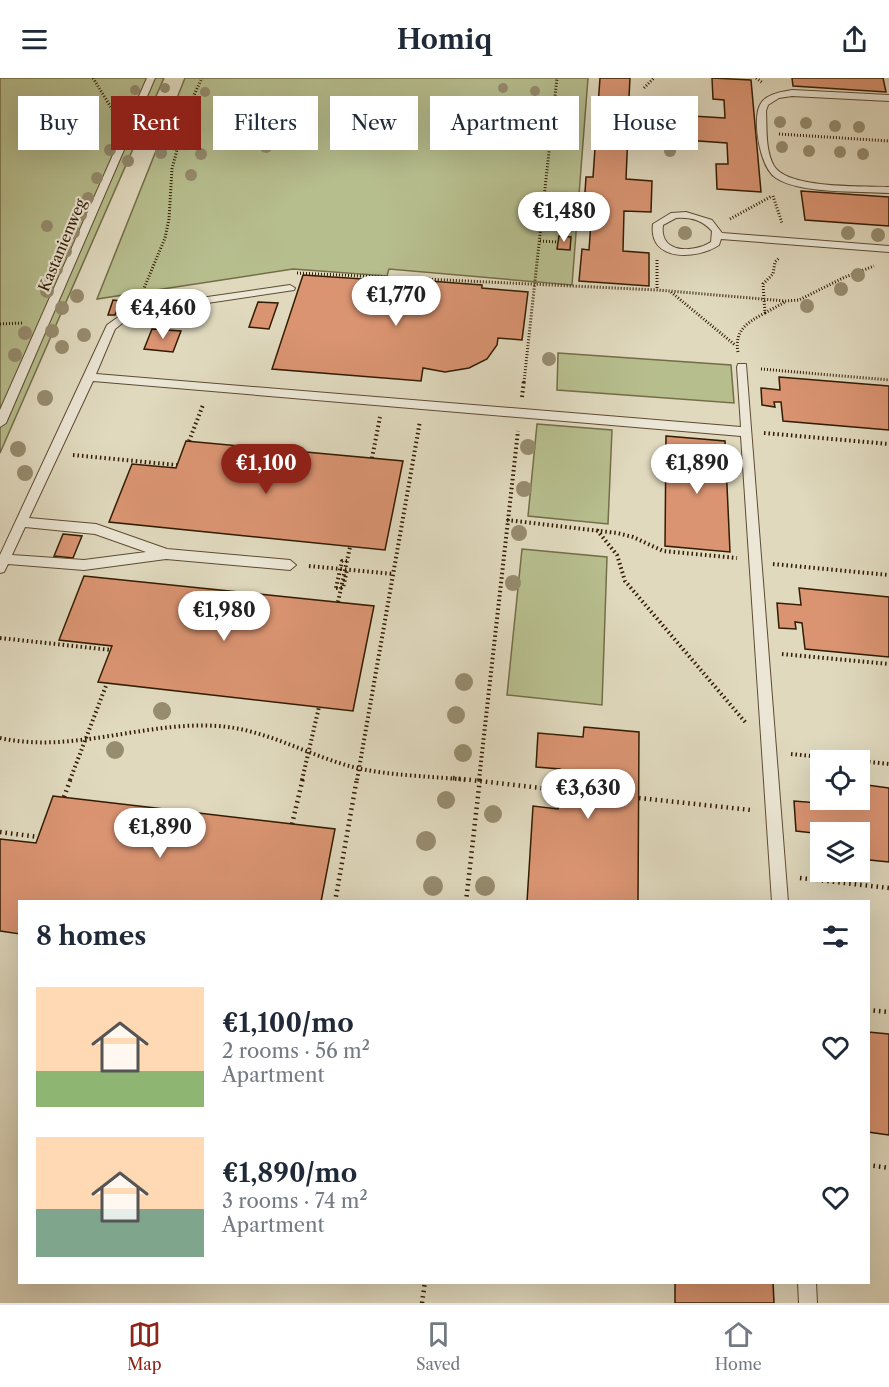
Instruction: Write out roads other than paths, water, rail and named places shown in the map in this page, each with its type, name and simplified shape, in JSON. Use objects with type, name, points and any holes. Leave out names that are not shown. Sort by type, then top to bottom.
[{"type":"lane","name":"Kastanienweg","points":[[0,423],[151,78]]},
{"type":"lane","points":[[889,98],[792,93],[776,96],[764,104],[762,111],[767,160],[773,172],[784,179],[804,184],[889,190]]},
{"type":"lane","points":[[718,233],[716,243],[710,249],[700,252],[675,251],[664,246],[657,239],[655,231],[658,224],[674,215],[697,217],[709,222],[718,233],[889,249]]},
{"type":"lane","points":[[290,288],[135,310],[121,317],[111,327],[2,563],[84,565],[166,554],[290,565]]},
{"type":"lane","points":[[742,367],[780,900]]},
{"type":"lane","points":[[89,377],[747,432]]},
{"type":"lane","points":[[21,522],[96,529],[166,554]]},
{"type":"lane","points":[[807,1284],[808,1303]]}]
